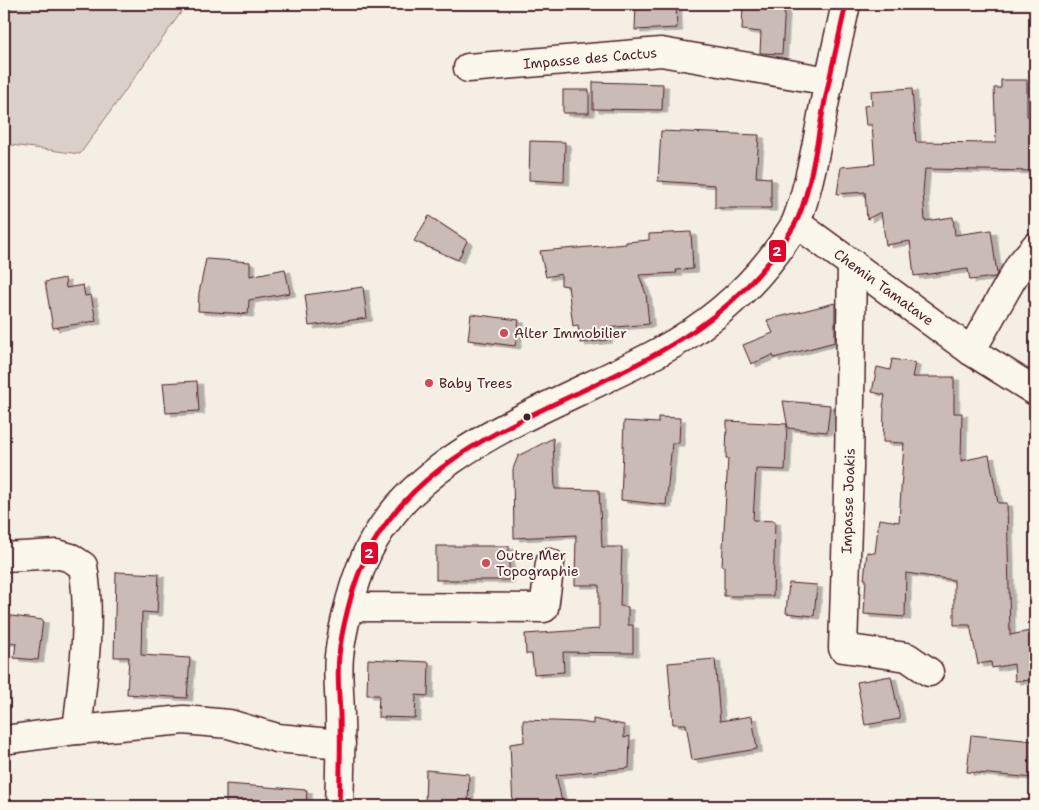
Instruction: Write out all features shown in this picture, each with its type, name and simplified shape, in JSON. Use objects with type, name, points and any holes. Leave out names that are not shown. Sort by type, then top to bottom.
[{"type":"street","points":[[339,806],[341,744],[339,656],[349,607],[360,569],[378,531],[407,496],[437,470],[483,440],[572,393],[659,352],[693,331],[735,300],[767,264],[796,223],[812,170],[846,4]]},
{"type":"street","name":"Impasse des Cactus","points":[[468,68],[662,52],[829,81]]},
{"type":"street","name":"Chemin Tamatave","points":[[796,223],[971,351],[1035,391]]},
{"type":"street","points":[[971,351],[1020,265],[1035,247]]},
{"type":"street","name":"Impasse Joakis","points":[[852,263],[849,468],[843,648],[907,657],[929,672]]},
{"type":"street","points":[[4,557],[57,554],[71,558],[83,566],[85,579],[86,651],[77,730]]},
{"type":"street","points":[[349,607],[544,608],[550,563]]},
{"type":"street","points":[[4,740],[77,730],[184,720],[229,724],[277,738],[341,744]]},
{"type":"shaded area","points":[[4,4],[187,4],[80,154],[4,144]]},
{"type":"building","points":[[636,4],[676,4],[677,28],[635,30]]},
{"type":"building","points":[[743,4],[785,4],[782,54],[760,53],[761,32],[742,30]]},
{"type":"building","points":[[1001,80],[1027,80],[1027,116],[1035,117],[1035,171],[925,169],[923,192],[925,221],[953,217],[955,235],[991,230],[997,274],[995,277],[970,280],[968,269],[914,276],[910,241],[886,245],[881,212],[867,219],[865,192],[837,194],[841,167],[875,164],[872,125],[866,125],[864,106],[872,105],[871,91],[912,88],[916,142],[996,143],[994,88],[1001,88]]},
{"type":"building","points":[[593,82],[663,84],[662,110],[593,109]]},
{"type":"building","points":[[563,90],[589,90],[589,113],[563,113]]},
{"type":"building","points":[[661,131],[759,135],[756,177],[771,178],[771,208],[715,208],[715,185],[658,181]]},
{"type":"building","points":[[530,141],[565,142],[564,182],[529,180]]},
{"type":"building","points":[[429,216],[467,241],[458,260],[414,241]]},
{"type":"building","points":[[691,232],[693,269],[676,270],[677,273],[639,275],[646,294],[649,324],[606,328],[607,340],[580,343],[578,325],[573,326],[568,286],[561,285],[561,274],[546,277],[540,251],[626,244],[626,242],[649,240],[649,234]]},
{"type":"building","points":[[206,259],[250,262],[250,276],[285,269],[290,293],[249,300],[248,314],[198,311],[199,293]]},
{"type":"building","points":[[65,278],[66,288],[83,285],[85,296],[91,295],[96,321],[53,328],[45,282]]},
{"type":"building","points":[[363,287],[367,318],[309,326],[305,295]]},
{"type":"building","points":[[835,303],[835,342],[774,358],[773,355],[751,364],[743,345],[773,333],[767,320]]},
{"type":"building","points":[[471,314],[519,320],[515,346],[468,340]]},
{"type":"building","points":[[892,359],[915,363],[912,377],[954,377],[954,413],[962,413],[961,461],[989,455],[998,503],[1007,503],[1010,635],[1035,630],[1035,680],[1015,681],[1014,664],[992,668],[991,662],[978,664],[970,625],[954,625],[954,580],[906,573],[905,617],[864,614],[866,579],[864,579],[867,552],[875,553],[879,519],[899,522],[904,443],[883,442],[885,395],[872,392],[877,367],[890,370]]},
{"type":"building","points":[[197,381],[199,411],[166,413],[163,383]]},
{"type":"building","points":[[783,401],[830,405],[827,432],[788,428]]},
{"type":"building","points":[[658,417],[680,418],[679,443],[672,443],[666,505],[621,500],[624,421],[658,423]]},
{"type":"building","points":[[727,421],[787,424],[785,470],[756,469],[753,520],[775,521],[773,596],[724,596],[724,566],[722,566],[728,458],[726,458]]},
{"type":"building","points":[[553,438],[555,489],[599,490],[602,547],[622,547],[620,606],[628,607],[628,625],[633,625],[633,653],[563,652],[564,672],[534,674],[532,654],[526,654],[525,634],[599,629],[599,585],[575,585],[576,535],[514,538],[513,469],[518,456]]},
{"type":"building","points":[[436,546],[509,546],[509,580],[436,580]]},
{"type":"building","points":[[116,572],[159,574],[157,613],[142,612],[141,655],[190,658],[187,698],[127,694],[129,657],[114,657]]},
{"type":"building","points":[[789,583],[817,585],[814,616],[786,613]]},
{"type":"building","points":[[4,615],[43,620],[38,660],[14,658],[16,643],[4,642]]},
{"type":"building","points":[[368,659],[429,662],[428,696],[416,695],[415,718],[378,717],[379,695],[367,695]]},
{"type":"building","points":[[715,659],[720,721],[752,716],[757,749],[692,760],[686,724],[673,724],[668,663]]},
{"type":"building","points":[[891,676],[900,719],[865,725],[857,682]]},
{"type":"building","points":[[593,719],[624,725],[624,738],[630,736],[629,768],[556,775],[563,806],[513,806],[510,744],[524,742],[523,720],[593,724]]},
{"type":"building","points":[[971,735],[1035,741],[1035,778],[967,772]]},
{"type":"building","points":[[426,770],[469,774],[468,806],[425,806]]},
{"type":"building","points":[[226,784],[307,790],[306,806],[226,806]]},
{"type":"transit line","name":"2","points":[[339,806],[340,713],[338,670],[340,647],[344,622],[353,590],[376,539],[407,498],[446,464],[491,436],[538,411],[635,365],[681,339],[714,316],[758,275],[794,226],[804,202],[846,4]]},
{"type":"place","name":"Alter Immobilier","points":[[504,333]]},
{"type":"place","name":"Baby Trees","points":[[429,383]]},
{"type":"place","name":"Outre Mer Topographie","points":[[486,563]]}]
